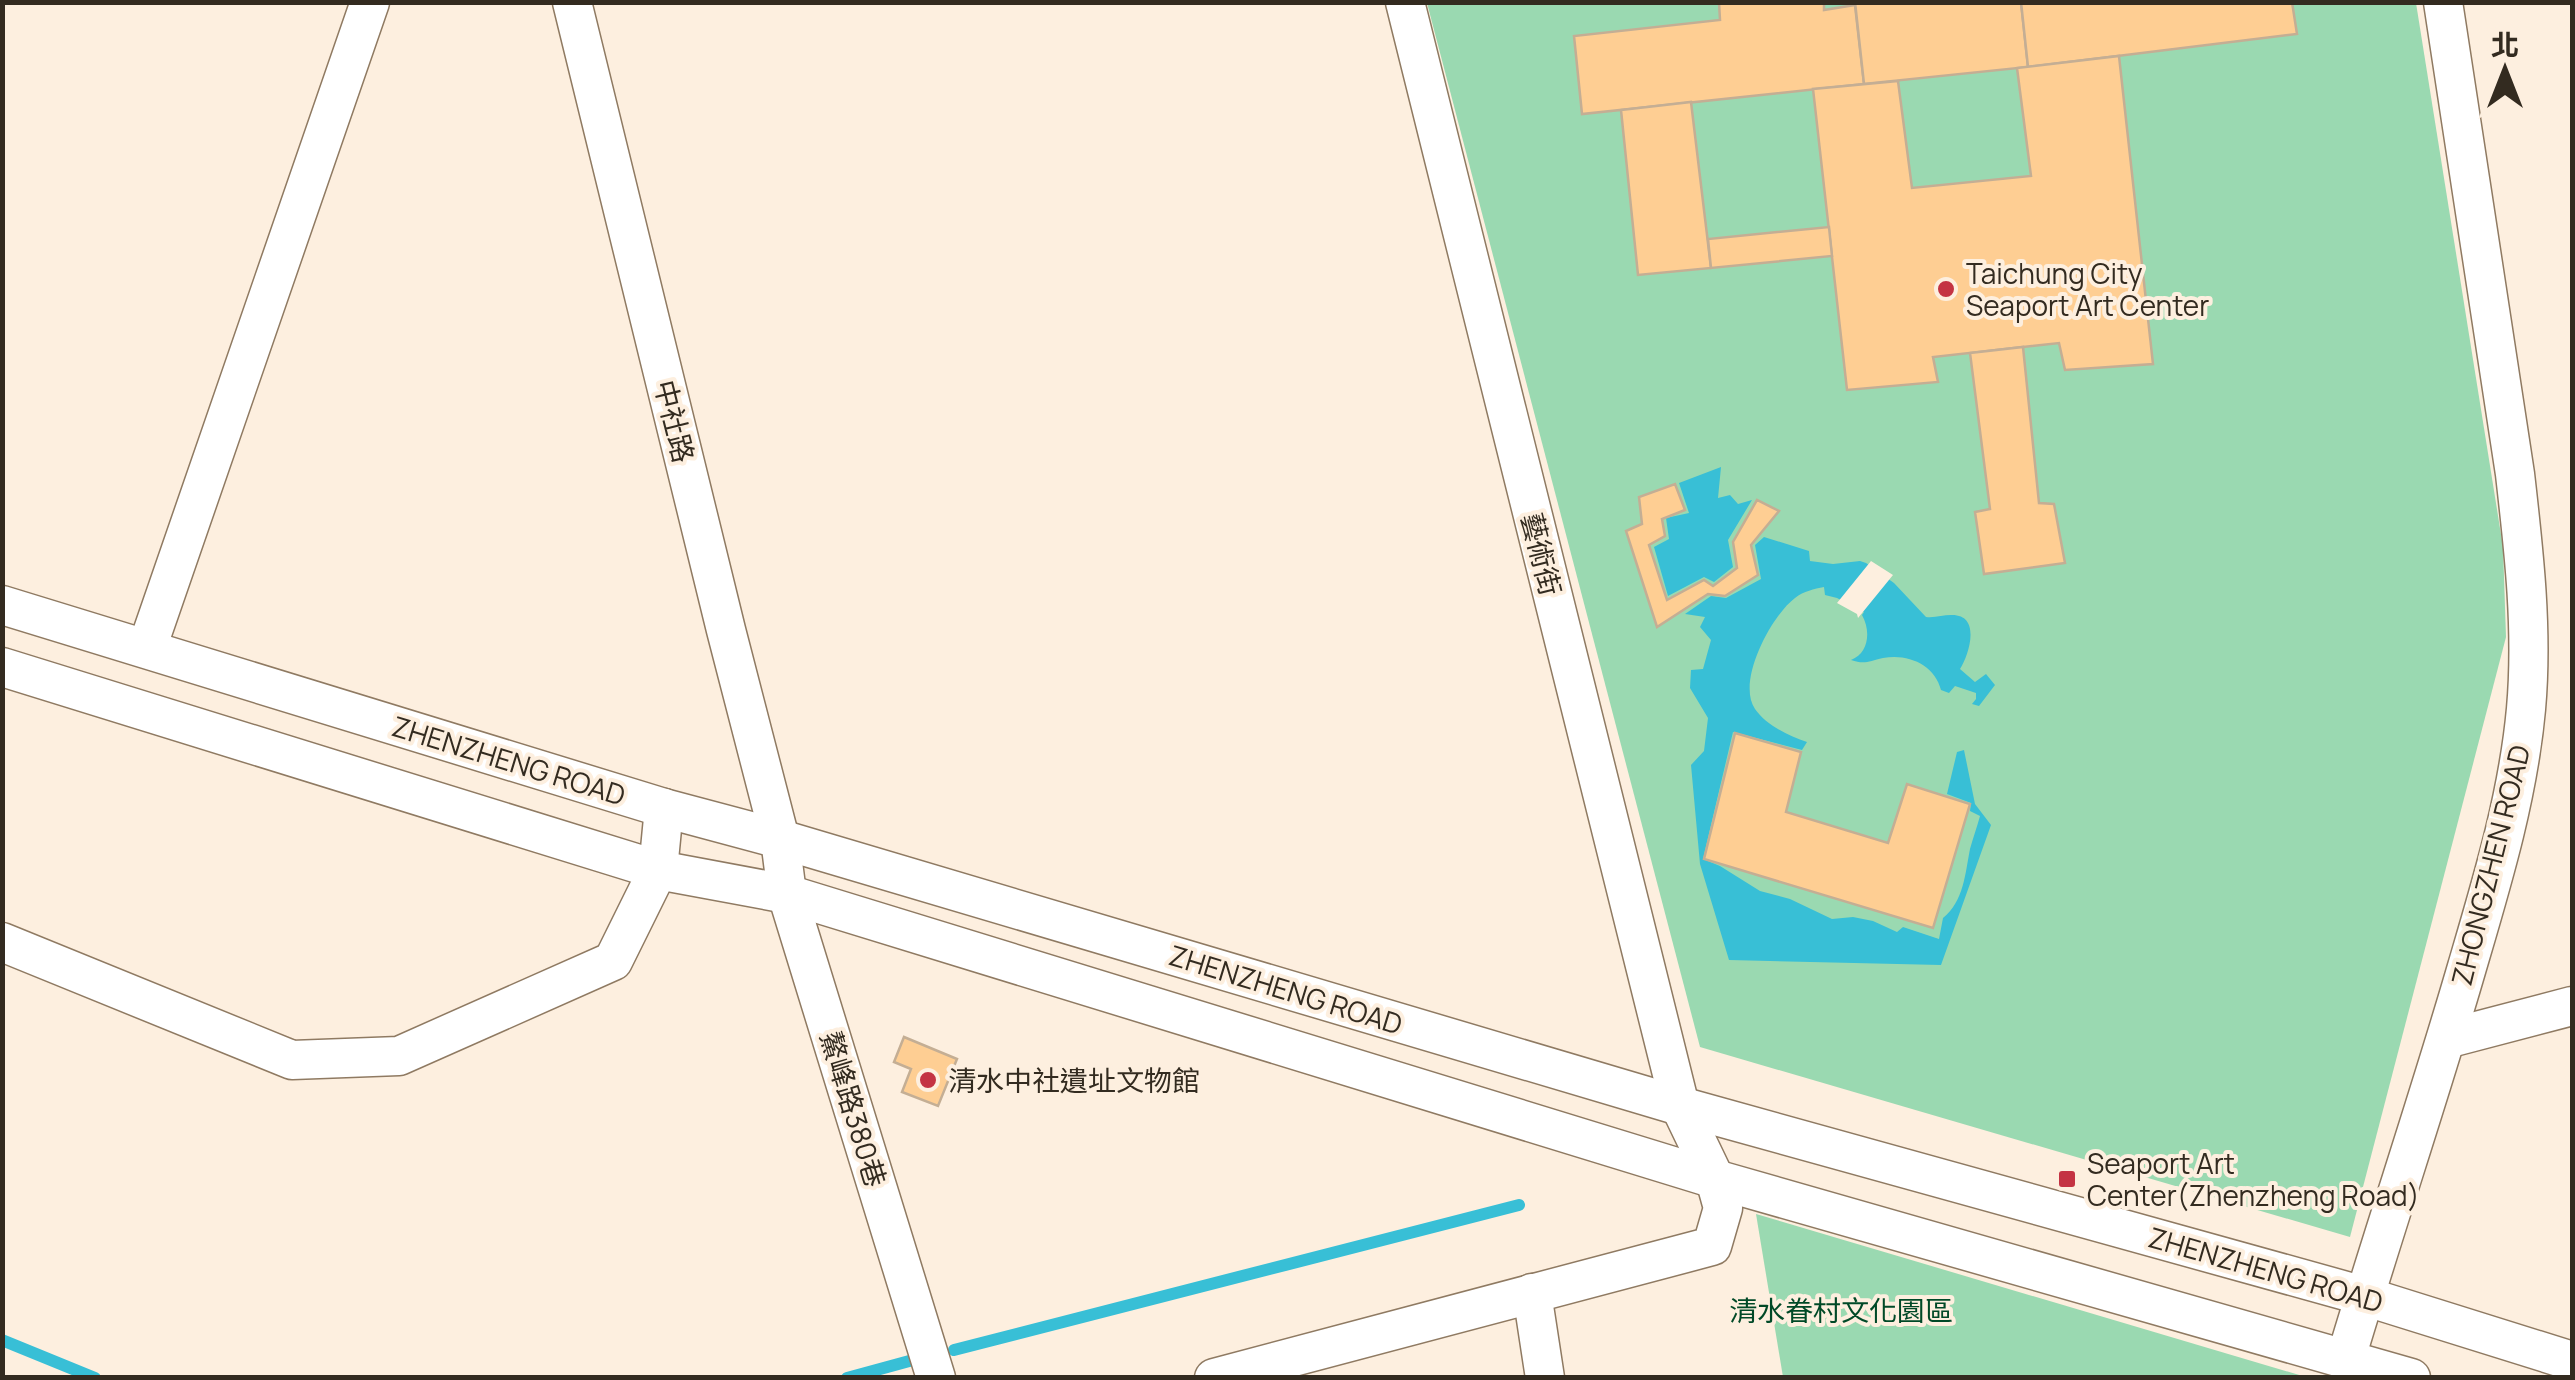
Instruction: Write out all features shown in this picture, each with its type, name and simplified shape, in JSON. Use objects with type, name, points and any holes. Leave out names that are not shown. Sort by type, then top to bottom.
[{"type":"street","points":[[147,648],[370,2]]},
{"type":"street","name":"中社路","points":[[572,2],[780,839]]},
{"type":"street","name":"藝術街","points":[[1404,2],[1680,1106],[1716,1179]]},
{"type":"street","name":"ZHONGZHEN ROAD","points":[[2346,1358],[2483,913],[2516,786],[2526,706],[2528,631],[2515,474],[2443,2]]},
{"type":"street","name":"ZHENZHENG ROAD","points":[[2,604],[664,808],[1680,1106],[2364,1296],[2572,1360]]},
{"type":"street","name":"ZHENZHENG ROAD","points":[[2,668],[658,870],[787,894],[2294,1361],[2346,1358],[2411,1378]]},
{"type":"street","points":[[2,942],[292,1060],[399,1056],[613,961],[658,870],[664,808]]},
{"type":"street","name":"鰲峰路380巷","points":[[780,839],[787,894],[936,1378]]},
{"type":"street","points":[[2446,1039],[2572,1006]]},
{"type":"street","points":[[1214,1378],[1712,1246],[1723,1208],[1716,1179]]},
{"type":"street","points":[[1532,1293],[1545,1378]]},
{"type":"green space","points":[[1427,3],[2416,3],[2503,547],[2506,637],[2350,1237],[1700,1047]]},
{"type":"green space","name":"清水眷村文化園區","points":[[1756,1214],[2306,1377],[1783,1377]]},
{"type":"water","points":[[1721,467],[1718,498],[1730,495],[1738,504],[1752,500],[1728,540],[1733,567],[1714,582],[1704,577],[1668,596],[1654,547],[1669,539],[1666,518],[1689,513],[1679,483]]},
{"type":"water","points":[[1764,537],[1809,551],[1810,561],[1866,563],[1894,583],[1926,617],[1961,616],[1967,621],[1970,636],[1960,669],[1975,682],[1986,674],[1995,685],[1979,706],[1972,704],[1976,693],[1955,686],[1949,693],[1941,690],[1933,674],[1911,659],[1851,660],[1862,652],[1867,641],[1864,612],[1825,595],[1824,587],[1798,596],[1776,619],[1759,649],[1750,697],[1765,720],[1807,742],[1802,750],[1733,732],[1703,859],[1760,891],[1790,899],[1832,919],[1853,917],[1897,932],[1903,927],[1939,939],[1943,918],[1955,904],[1962,886],[1980,816],[1970,811],[1971,803],[1947,794],[1957,752],[1964,750],[1975,804],[1991,825],[1941,965],[1729,960],[1700,864],[1691,765],[1704,751],[1708,718],[1690,688],[1691,670],[1703,669],[1711,640],[1700,627],[1705,617],[1685,614],[1711,596],[1726,598],[1761,579],[1755,545]]},
{"type":"pier","points":[[1871,561],[1893,575],[1858,618],[1837,603]]},
{"type":"building","points":[[1719,2],[1824,2],[1824,10],[1855,5],[1864,84],[1582,114],[1574,36],[1720,20]]},
{"type":"building","points":[[1855,2],[2021,2],[2028,67],[1864,84]]},
{"type":"building","points":[[2021,2],[2292,2],[2297,34],[2028,67]]},
{"type":"building","points":[[2119,56],[2153,364],[2065,370],[2059,343],[1933,357],[1938,382],[1847,390],[1813,89],[1898,81],[1912,188],[2031,176],[2017,68]]},
{"type":"building","points":[[1691,102],[1711,268],[1638,275],[1621,110]]},
{"type":"building","points":[[1829,227],[1832,256],[1711,268],[1708,239]]},
{"type":"building","points":[[2023,347],[2039,503],[2054,504],[2065,563],[1984,574],[1975,512],[1990,509],[1970,353]]},
{"type":"building","points":[[1675,484],[1685,510],[1662,519],[1665,536],[1649,545],[1667,600],[1704,580],[1713,586],[1737,568],[1733,542],[1757,500],[1779,511],[1751,545],[1758,575],[1725,596],[1708,594],[1657,627],[1626,531],[1642,524],[1639,497]]},
{"type":"building","points":[[1735,733],[1801,752],[1786,812],[1888,843],[1907,784],[1970,804],[1933,928],[1704,859]]},
{"type":"building","name":"清水中社遺址文物館","points":[[904,1037],[957,1059],[938,1106],[902,1092],[911,1069],[894,1062]]},
{"type":"waterway","points":[[954,1350],[1519,1205]]},
{"type":"waterway","points":[[2,1340],[95,1378]]},
{"type":"waterway","points":[[847,1378],[913,1360]]},
{"type":"place","name":"Taichung City Seaport Art Center","points":[[1946,289]]},
{"type":"place","name":"清水中社遺址文物館","points":[[928,1080]]},
{"type":"place","name":"Seaport Art Center(Zhenzheng Road)","points":[[2067,1179]]}]
